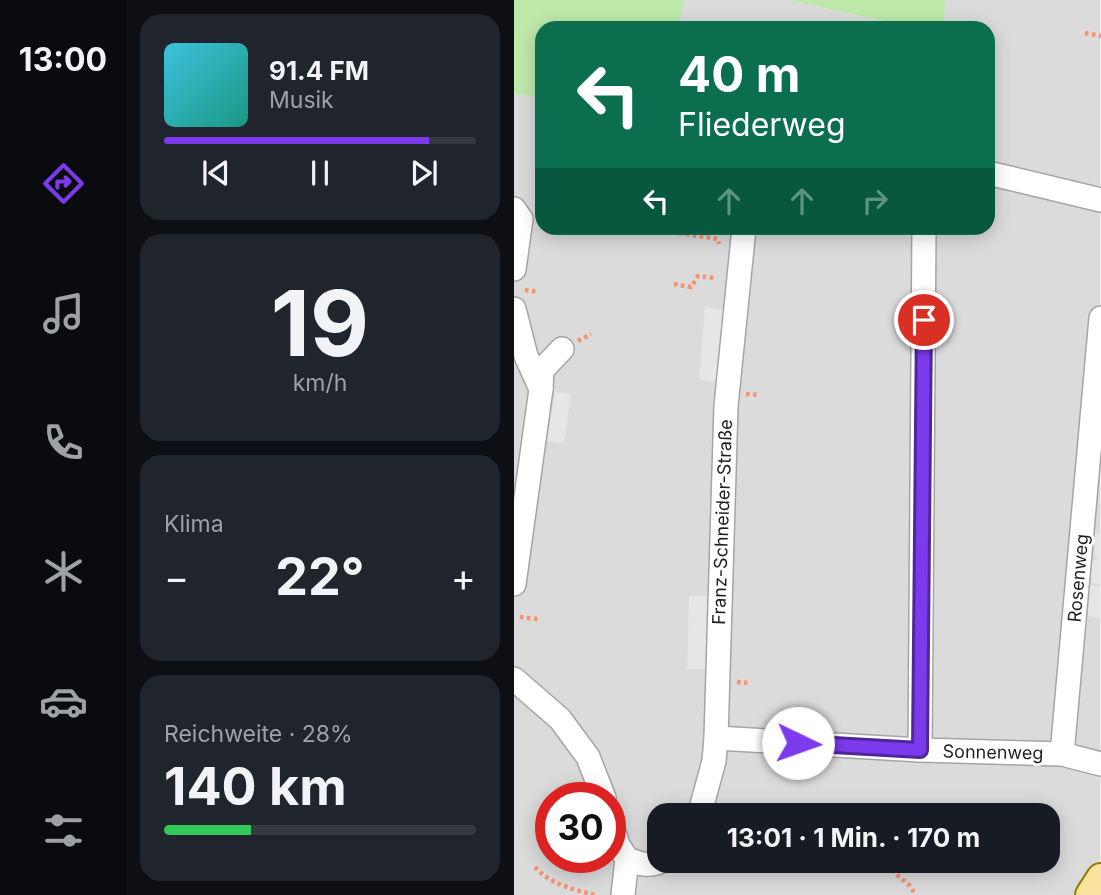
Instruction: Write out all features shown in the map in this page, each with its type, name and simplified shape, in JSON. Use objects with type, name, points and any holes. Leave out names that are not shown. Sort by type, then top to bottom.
[{"type":"main road","points":[[1090,895],[1100,878]]},
{"type":"street","points":[[995,175],[1100,200]]},
{"type":"street","points":[[514,209],[521,219],[514,270]]},
{"type":"street","name":"Franz-Schneider-Straße","points":[[703,803],[714,761],[716,738],[726,414],[743,235]]},
{"type":"street","points":[[920,750],[924,235]]},
{"type":"street","points":[[514,309],[526,356],[541,389]]},
{"type":"street","name":"Rosenweg","points":[[1062,754],[1100,318]]},
{"type":"street","points":[[514,583],[542,370],[562,349]]},
{"type":"street","points":[[514,679],[560,719],[588,757],[598,782]]},
{"type":"street","name":"Sonnenweg","points":[[716,738],[920,750],[1062,754],[1100,764]]},
{"type":"street","points":[[622,895],[627,859],[647,865]]},
{"type":"path","points":[[1085,33],[1100,37]]},
{"type":"path","points":[[692,235],[718,239],[719,242]]},
{"type":"path","points":[[674,284],[691,287],[698,276],[715,278]]},
{"type":"path","points":[[520,617],[538,619]]},
{"type":"path","points":[[540,873],[565,887],[596,895]]},
{"type":"path","points":[[896,873],[916,895]]},
{"type":"shaded area","points":[[685,0],[789,0],[883,21],[680,21]]},
{"type":"shaded area","points":[[946,0],[1100,0],[1100,895],[514,895],[514,94],[535,96],[535,235],[995,235],[995,21],[944,21]]},
{"type":"shaded area","points":[[705,307],[725,310],[719,382],[699,380]]},
{"type":"shaded area","points":[[555,392],[571,394],[564,444],[547,441]]},
{"type":"shaded area","points":[[1095,533],[1100,534],[1100,585],[1090,582],[1093,561],[1097,559],[1094,550]]},
{"type":"shaded area","points":[[1089,585],[1100,587],[1100,618],[1087,616]]},
{"type":"shaded area","points":[[689,596],[709,596],[707,669],[687,669]]},
{"type":"green space","points":[[514,0],[685,0],[680,21],[535,21],[535,96],[514,94]]},
{"type":"green space","points":[[789,0],[946,0],[944,21],[883,21]]},
{"type":"route","points":[[798,743],[920,750],[924,320]]}]
